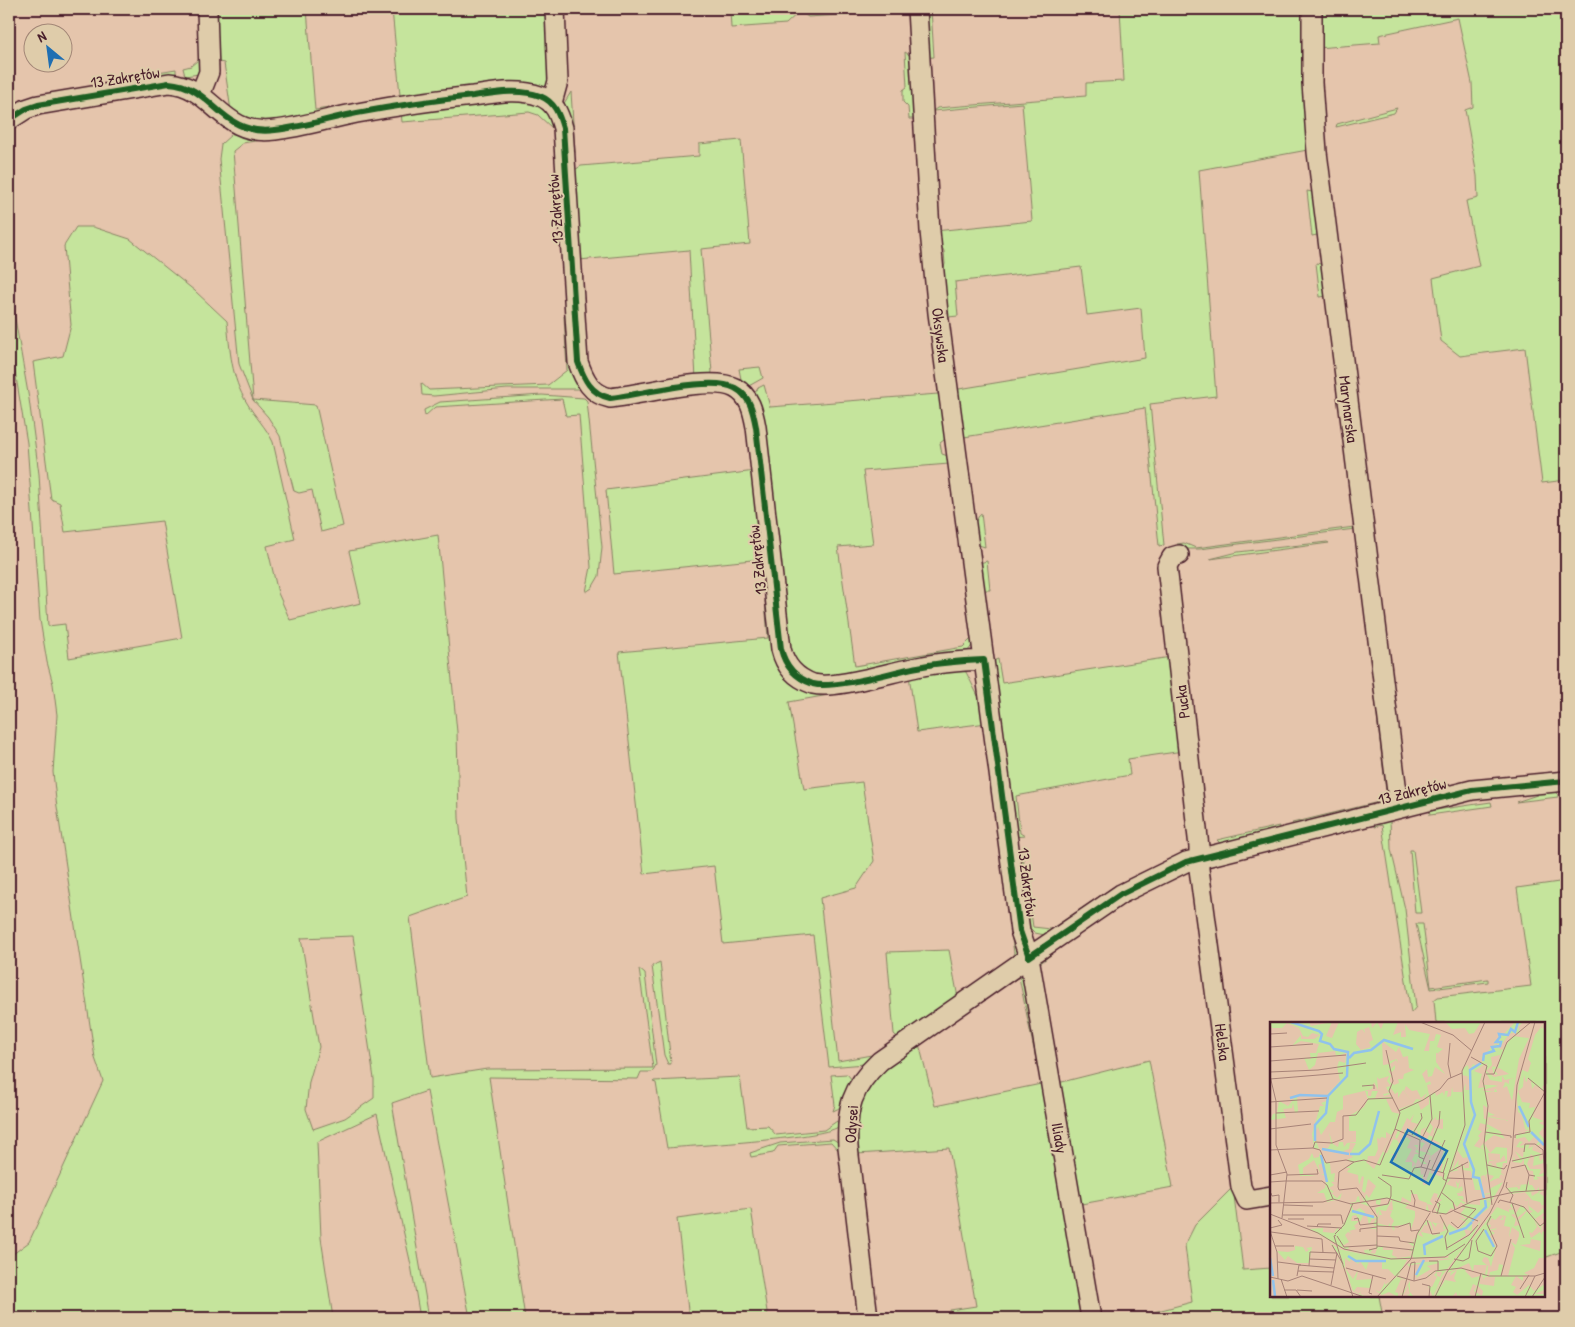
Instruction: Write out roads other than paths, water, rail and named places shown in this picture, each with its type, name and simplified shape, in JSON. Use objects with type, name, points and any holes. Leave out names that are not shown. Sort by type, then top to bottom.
[{"type":"street","points":[[200,95],[209,72],[206,9]]},
{"type":"street","points":[[552,103],[558,81],[555,9]]},
{"type":"street","name":"Oksywska","points":[[917,9],[930,231],[938,313],[984,660]]},
{"type":"street","name":"Marynarska","points":[[1312,9],[1312,83],[1317,152],[1399,808]]},
{"type":"street","name":"13 Zakrętów","points":[[9,120],[26,109],[38,105],[157,84],[188,86],[226,118],[256,131],[278,130],[368,111],[506,92],[539,95],[552,103],[557,109],[564,128],[578,362],[587,383],[596,392],[610,398],[718,383],[736,389],[749,402],[756,426],[781,649],[792,671],[814,684],[831,685],[924,666],[984,660],[1020,931],[1029,957],[1138,884],[1171,867],[1199,857],[1472,790],[1566,781]]},
{"type":"street","name":"Pucka","points":[[1180,555],[1172,557],[1167,566],[1199,857]]},
{"type":"street","name":"Helska","points":[[1199,857],[1241,1187],[1247,1200],[1270,1196]]},
{"type":"street","name":"Odysei","points":[[868,1318],[848,1147],[848,1120],[854,1092],[860,1081],[880,1061],[1029,957]]},
{"type":"street","name":"Iliady","points":[[1029,957],[1091,1318]]}]
